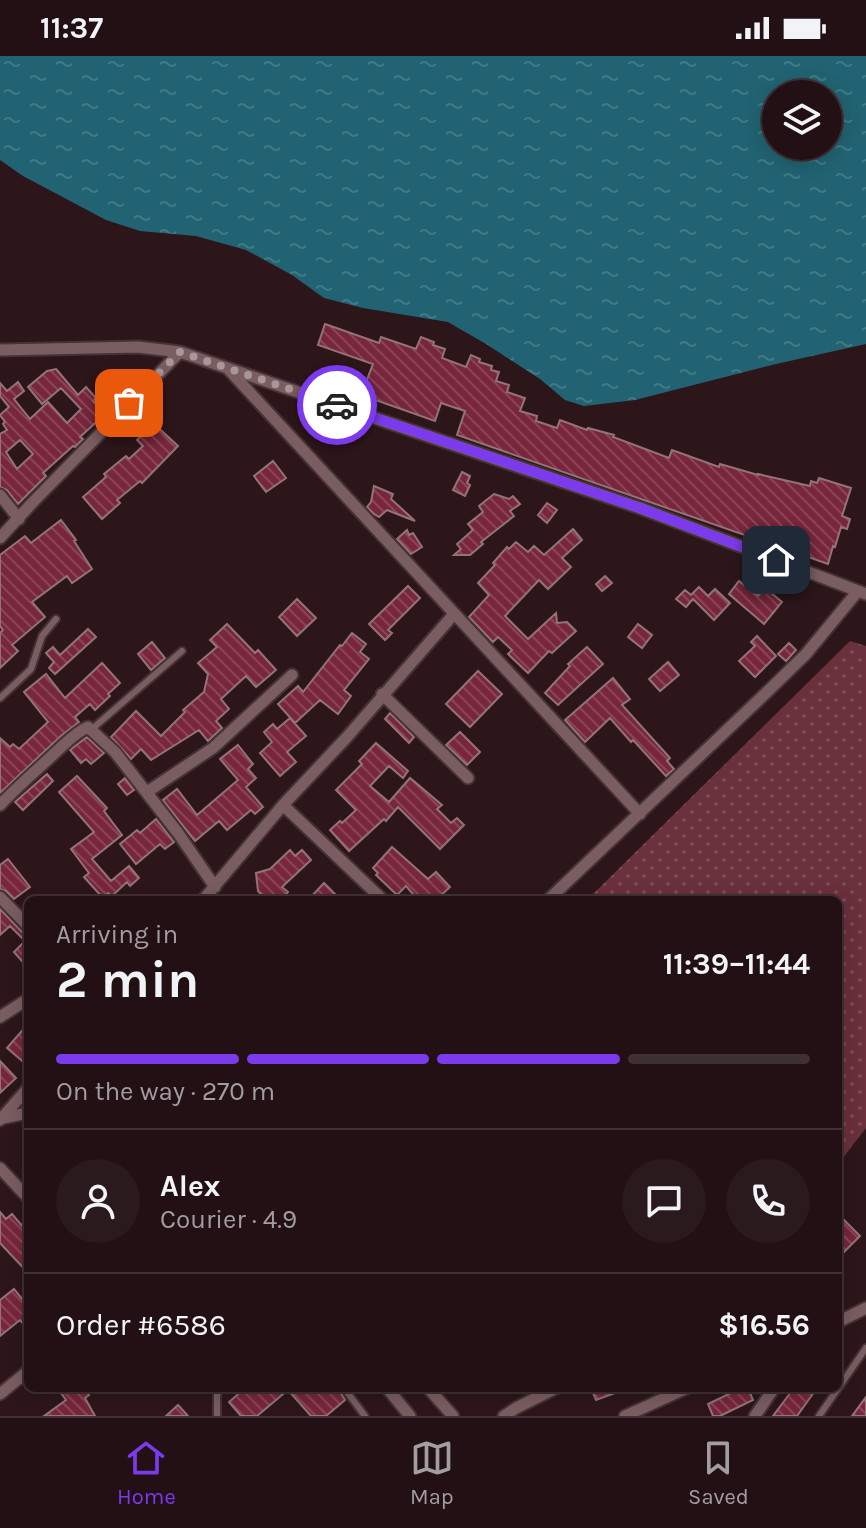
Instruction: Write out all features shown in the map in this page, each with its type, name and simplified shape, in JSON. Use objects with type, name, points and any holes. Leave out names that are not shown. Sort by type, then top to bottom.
[{"type":"street","points":[[0,350],[138,347],[180,352],[640,508],[862,593],[806,654],[552,896]]},
{"type":"street","points":[[0,538],[180,352]]},
{"type":"street","points":[[225,366],[640,814]]},
{"type":"street","points":[[0,495],[19,519]]},
{"type":"street","points":[[207,896],[283,805],[454,614]]},
{"type":"street","points":[[147,792],[213,748],[292,675]]},
{"type":"street","points":[[382,694],[468,778]]},
{"type":"street","points":[[0,805],[24,780],[88,727],[115,752],[147,792],[215,887]]},
{"type":"street","points":[[283,805],[379,896]]},
{"type":"street","points":[[0,897],[24,922]]},
{"type":"street","points":[[0,1017],[24,1002]]},
{"type":"street","points":[[1,1119],[24,1093]]},
{"type":"street","points":[[1,1119],[24,1114]]},
{"type":"street","points":[[0,1168],[24,1194]]},
{"type":"street","points":[[842,1320],[866,1308]]},
{"type":"street","points":[[0,1394],[24,1374]]},
{"type":"street","points":[[390,1392],[410,1416]]},
{"type":"street","points":[[432,1392],[453,1416]]},
{"type":"street","points":[[504,1416],[548,1392]]},
{"type":"street","points":[[625,1416],[678,1392]]},
{"type":"street","points":[[755,1416],[771,1392]]},
{"type":"lane","points":[[0,698],[31,669],[42,636],[56,619]]},
{"type":"lane","points":[[92,729],[182,651]]},
{"type":"lane","points":[[842,1383],[866,1348]]},
{"type":"lane","points":[[217,1416],[218,1392]]},
{"type":"lane","points":[[347,1392],[365,1416]]},
{"type":"lane","points":[[819,1416],[836,1392]]},
{"type":"shaded area","points":[[850,641],[866,646],[866,1128],[842,1159],[842,896],[591,896]]},
{"type":"water","points":[[0,56],[866,56],[866,344],[635,400],[584,406],[565,400],[540,379],[448,322],[363,308],[324,298],[292,275],[246,250],[196,236],[140,231],[106,220],[23,176],[0,160]]},
{"type":"building","points":[[325,324],[379,343],[381,337],[416,349],[421,337],[445,349],[442,358],[466,367],[471,355],[480,359],[479,362],[499,372],[496,381],[509,385],[507,392],[525,398],[520,411],[537,416],[536,421],[557,428],[560,420],[587,430],[614,435],[669,458],[672,450],[719,467],[720,464],[810,486],[811,481],[817,483],[819,478],[851,488],[842,516],[850,519],[847,529],[841,527],[828,564],[457,435],[465,411],[441,403],[435,421],[361,395],[373,364],[318,345]]},
{"type":"building","points":[[56,369],[78,395],[86,387],[96,398],[93,401],[103,416],[80,437],[83,439],[75,447],[43,473],[46,476],[18,504],[7,490],[0,487],[0,434],[7,430],[0,415],[9,407],[0,396],[0,383],[7,391],[18,382],[24,391],[14,399],[30,419],[48,402],[67,423],[81,409],[61,388],[42,404],[28,387],[47,371]],"holes":[[[20,440],[33,454],[17,469],[6,452]]]},
{"type":"building","points":[[149,419],[178,446],[142,483],[140,481],[117,500],[120,503],[102,519],[83,497],[106,477],[104,474],[143,446],[137,440],[141,436],[137,432]]},
{"type":"building","points":[[273,461],[286,478],[266,492],[254,476]]},
{"type":"building","points":[[462,472],[470,476],[465,496],[453,490]]},
{"type":"building","points":[[374,486],[393,494],[391,499],[415,521],[387,510],[379,517],[374,514],[367,507]]},
{"type":"building","points":[[494,494],[509,499],[513,496],[520,504],[510,511],[514,516],[481,542],[483,544],[470,555],[454,555],[461,549],[457,544],[473,530],[468,524],[483,512],[479,506]]},
{"type":"building","points":[[547,503],[557,510],[547,523],[538,515]]},
{"type":"building","points":[[61,520],[92,569],[72,583],[67,576],[32,602],[45,617],[12,645],[18,651],[0,668],[0,633],[3,630],[0,626],[0,555],[25,536],[31,543]]},
{"type":"building","points":[[573,529],[582,540],[562,558],[571,567],[548,589],[539,580],[505,616],[528,639],[556,613],[557,623],[567,622],[576,631],[552,653],[549,651],[528,673],[508,654],[512,650],[498,637],[493,642],[469,617],[489,595],[478,583],[507,547],[509,549],[516,542],[528,552],[534,546],[544,555]]},
{"type":"building","points":[[407,530],[409,535],[413,533],[422,547],[411,554],[397,539]]},
{"type":"building","points":[[605,576],[612,583],[602,591],[596,584]]},
{"type":"building","points":[[739,581],[758,596],[765,588],[782,602],[764,624],[729,594]]},
{"type":"building","points":[[408,586],[420,598],[388,630],[392,633],[385,640],[369,624]]},
{"type":"building","points":[[699,587],[708,596],[715,589],[730,603],[714,620],[693,599],[686,607],[676,599],[685,590],[691,595]]},
{"type":"building","points":[[297,599],[316,618],[297,636],[279,617]]},
{"type":"building","points":[[227,624],[276,670],[256,687],[246,676],[221,699],[229,709],[216,721],[222,728],[208,741],[199,730],[151,760],[141,749],[131,759],[111,737],[136,711],[161,736],[185,712],[183,710],[204,692],[208,674],[198,663],[217,647],[210,640]]},
{"type":"building","points":[[638,624],[652,635],[642,648],[628,637]]},
{"type":"building","points":[[88,629],[96,637],[55,674],[49,668],[54,662],[46,653],[53,647],[60,655]]},
{"type":"building","points":[[352,633],[366,644],[360,652],[369,659],[344,690],[351,696],[338,714],[320,700],[295,723],[278,704],[298,686],[303,692]]},
{"type":"building","points":[[757,636],[776,656],[755,677],[739,661],[755,646],[751,642]]},
{"type":"building","points":[[152,642],[165,658],[151,670],[138,654]]},
{"type":"building","points":[[789,643],[796,650],[786,661],[778,654]]},
{"type":"building","points":[[587,647],[603,664],[558,705],[545,693],[570,666],[568,664]]},
{"type":"building","points":[[668,662],[679,675],[660,691],[649,679]]},
{"type":"building","points":[[102,663],[120,683],[108,694],[110,696],[95,710],[90,704],[75,717],[79,722],[0,793],[0,738],[10,747],[13,744],[19,749],[48,722],[24,692],[46,674],[65,698]]},
{"type":"building","points":[[478,671],[502,694],[470,727],[446,704]]},
{"type":"building","points":[[613,678],[630,699],[622,705],[670,758],[667,761],[674,769],[666,776],[610,718],[585,742],[565,720]]},
{"type":"building","points":[[390,713],[414,737],[409,743],[385,719]]},
{"type":"building","points":[[290,718],[306,736],[287,752],[296,762],[280,776],[260,753],[272,742],[264,732],[273,724],[277,729]]},
{"type":"building","points":[[460,732],[480,752],[467,765],[446,745]]},
{"type":"building","points":[[87,737],[104,753],[91,764],[86,759],[81,763],[70,750]]},
{"type":"building","points":[[376,743],[408,771],[403,778],[389,766],[370,786],[389,802],[410,778],[442,805],[437,809],[451,823],[457,818],[464,825],[440,849],[398,807],[349,851],[330,830],[356,810],[336,790],[362,764],[359,761]]},
{"type":"building","points":[[238,745],[253,764],[248,769],[256,778],[246,787],[263,807],[255,814],[251,810],[227,830],[219,821],[195,841],[163,800],[177,789],[197,815],[238,780],[220,759]]},
{"type":"building","points":[[47,774],[53,781],[23,810],[15,802]]},
{"type":"building","points":[[77,776],[107,808],[104,811],[122,835],[92,859],[111,881],[129,866],[139,878],[130,886],[127,882],[112,896],[108,893],[101,896],[84,877],[89,873],[71,849],[94,832],[59,792]]},
{"type":"building","points":[[125,778],[134,790],[127,795],[118,784]]},
{"type":"building","points":[[156,819],[174,842],[165,849],[160,844],[136,864],[120,844]]},
{"type":"building","points":[[392,847],[428,879],[436,872],[450,887],[440,896],[415,896],[406,886],[397,895],[376,875],[378,873],[373,868]]},
{"type":"building","points":[[290,850],[295,856],[302,850],[311,860],[282,887],[288,892],[284,896],[262,896],[258,891],[256,873],[270,869]]},
{"type":"building","points":[[8,859],[30,887],[14,899],[0,889],[0,865]]},
{"type":"building","points":[[324,883],[336,895],[335,896],[312,896]]},
{"type":"building","points":[[0,909],[24,933],[24,940],[10,926],[0,935]]},
{"type":"building","points":[[24,942],[24,963],[14,952]]},
{"type":"building","points":[[24,1029],[24,1063],[7,1048]]},
{"type":"building","points":[[0,1061],[16,1078],[0,1093]]},
{"type":"building","points":[[0,1212],[6,1219],[12,1214],[24,1228],[24,1269],[0,1243]]},
{"type":"building","points":[[842,1218],[860,1236],[842,1254]]},
{"type":"building","points":[[14,1289],[24,1301],[24,1324],[20,1320],[0,1336],[0,1300]]},
{"type":"building","points":[[60,1392],[87,1392],[89,1395],[85,1398],[95,1416],[44,1416],[66,1400]]},
{"type":"building","points":[[240,1392],[286,1392],[257,1416],[241,1416],[229,1402]]},
{"type":"building","points":[[290,1392],[340,1392],[345,1400],[326,1416],[311,1416]]},
{"type":"building","points":[[593,1392],[618,1392],[596,1400]]},
{"type":"building","points":[[733,1392],[750,1392],[753,1400],[720,1416],[713,1416],[708,1404]]},
{"type":"building","points":[[791,1392],[814,1392],[797,1416],[773,1416]]},
{"type":"building","points":[[866,1397],[866,1416],[852,1416]]},
{"type":"building","points":[[178,1405],[188,1416],[166,1416]]},
{"type":"way so far","points":[[129,403],[180,352],[337,405]]},
{"type":"route","points":[[337,405],[640,508],[776,560]]}]
